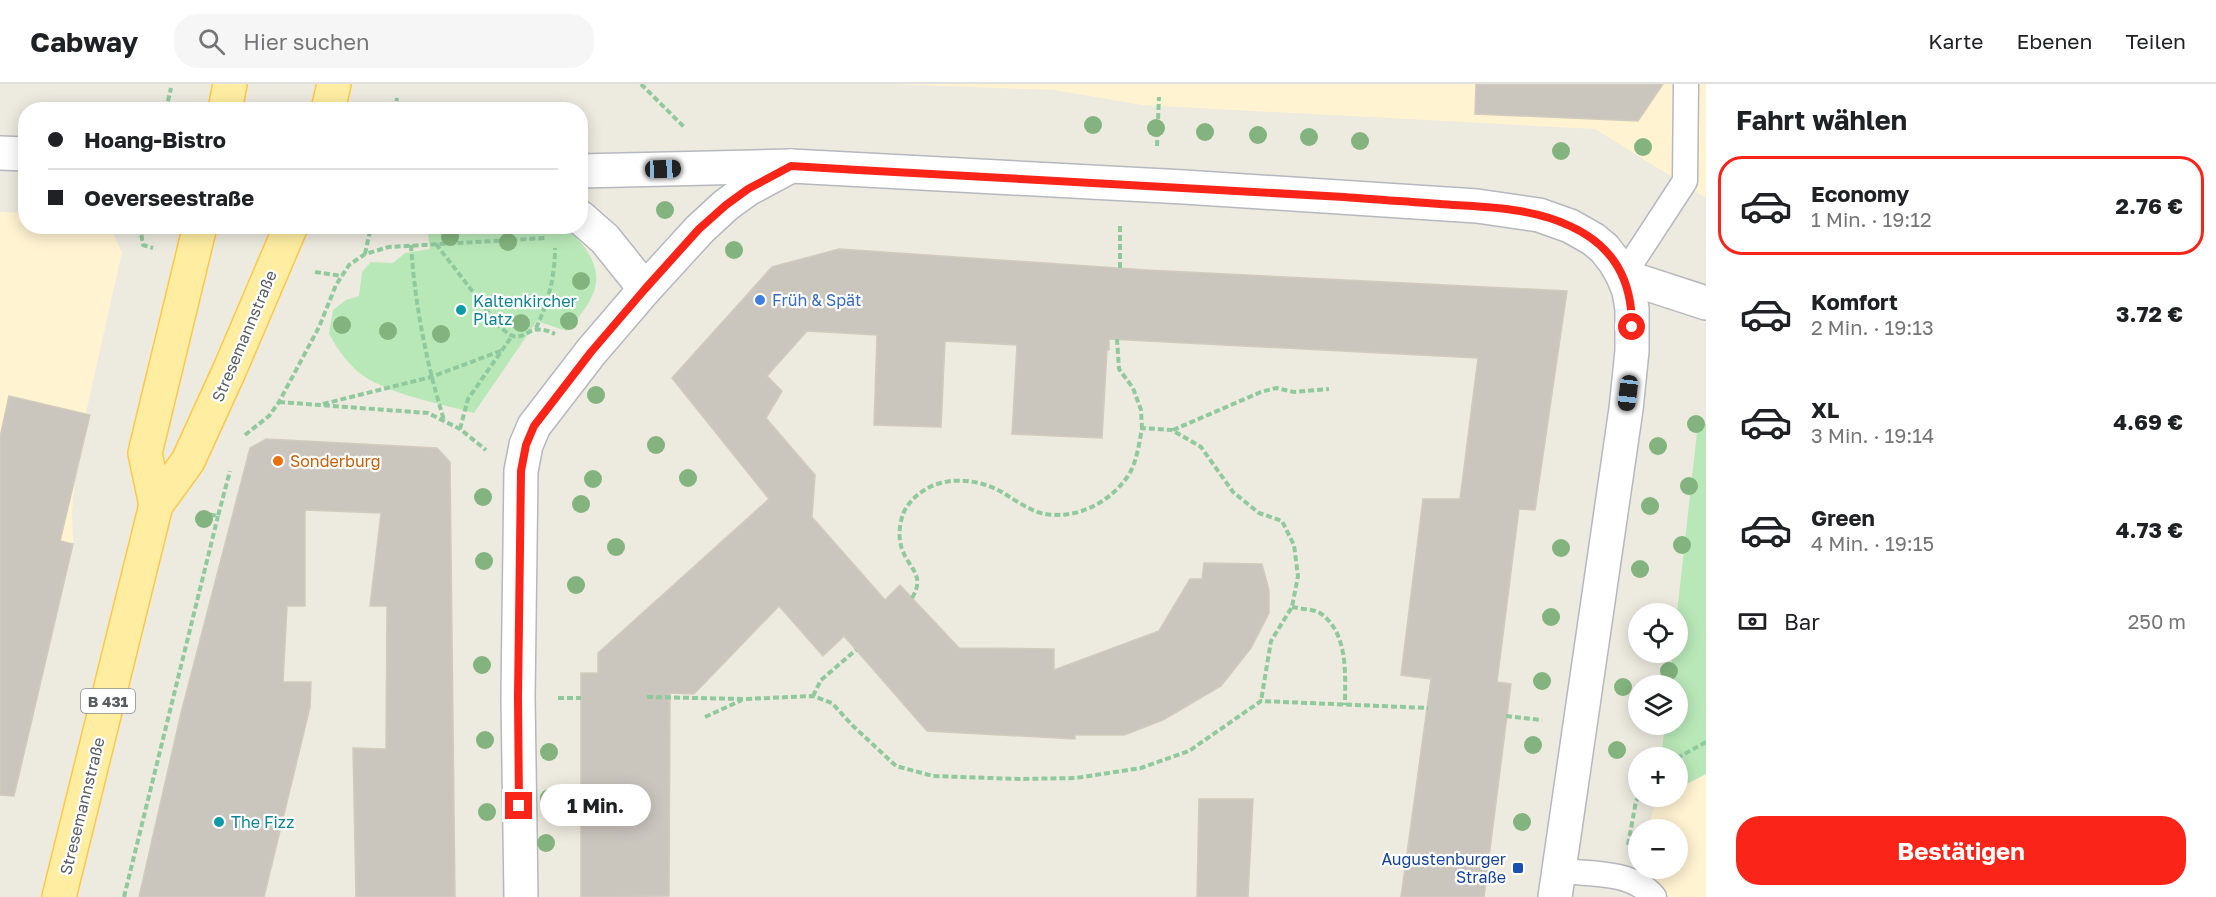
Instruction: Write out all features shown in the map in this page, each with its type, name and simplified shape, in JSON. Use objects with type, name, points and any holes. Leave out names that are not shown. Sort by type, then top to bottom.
[{"type":"main road","points":[[227,102],[230,84]]},
{"type":"main road","points":[[330,102],[334,84]]},
{"type":"main road","name":"Stresemannstraße","points":[[156,505],[146,453],[198,234]]},
{"type":"main road","name":"Stresemannstraße","points":[[60,897],[156,505],[188,461],[288,234]]},
{"type":"street","points":[[0,153],[18,154]]},
{"type":"street","points":[[588,171],[791,166],[1477,206],[1539,215],[1570,226],[1593,239],[1610,255],[1629,291],[1632,309],[1630,376],[1557,884]]},
{"type":"street","points":[[521,897],[518,697],[521,471],[526,445],[534,426],[591,352],[699,229],[748,189],[791,166]]},
{"type":"street","points":[[588,223],[605,239],[645,289]]},
{"type":"street","points":[[1623,276],[1706,303]]},
{"type":"lane","points":[[1623,276],[1685,181],[1686,84]]},
{"type":"lane","points":[[1557,884],[1621,878],[1644,886],[1654,897]]},
{"type":"path","points":[[168,102],[171,88]]},
{"type":"path","points":[[1155,186],[1159,97]]},
{"type":"path","points":[[396,102],[397,98]]},
{"type":"path","points":[[141,234],[143,245]]},
{"type":"path","points":[[364,254],[369,234]]},
{"type":"path","points":[[436,244],[500,327],[512,336],[520,336],[536,328],[543,313],[550,292],[555,262],[555,238]]},
{"type":"path","points":[[239,439],[269,416],[279,402],[318,327],[336,285],[349,265],[364,254],[389,246],[555,238],[605,239]]},
{"type":"path","points":[[411,245],[420,330],[444,420]]},
{"type":"path","points":[[321,273],[342,276]]},
{"type":"path","points":[[460,429],[468,399],[512,336]]},
{"type":"path","points":[[912,598],[917,590],[918,578],[902,548],[900,526],[908,506],[928,487],[952,480],[975,482],[997,490],[1043,514],[1069,514],[1093,507],[1114,492],[1129,475],[1138,453],[1142,428],[1141,410],[1133,388],[1119,369],[1117,339]]},
{"type":"path","points":[[318,405],[431,376],[503,350]]},
{"type":"path","points":[[1172,430],[1261,392],[1276,388],[1294,392],[1329,389]]},
{"type":"path","points":[[279,402],[428,413],[460,429],[490,452],[521,471]]},
{"type":"path","points":[[1142,428],[1172,430],[1201,447],[1233,492],[1259,513],[1282,521],[1294,544],[1298,576],[1292,607],[1271,641],[1261,701]]},
{"type":"path","points":[[124,897],[233,461]]},
{"type":"path","points":[[156,505],[218,516]]},
{"type":"path","points":[[1292,607],[1319,613],[1332,627],[1342,646],[1345,669],[1345,705]]},
{"type":"path","points":[[813,696],[820,680],[856,650]]},
{"type":"path","points":[[647,698],[746,699],[813,696],[832,703],[896,766],[933,776],[1019,779],[1076,777],[1141,768],[1189,752],[1261,701],[1428,708]]},
{"type":"path","points":[[705,717],[746,699]]},
{"type":"path","points":[[1688,752],[1706,742]]},
{"type":"path","points":[[1621,878],[1635,807]]},
{"type":"shaded area","points":[[890,84],[1706,84],[1706,198],[1595,129],[1142,105],[1054,90]]},
{"type":"shaded area","points":[[0,212],[18,213],[18,234],[113,234],[122,252],[86,413],[91,415],[75,480],[72,511],[73,544],[0,527]]},
{"type":"shaded area","points":[[1706,774],[1706,897],[1631,897],[1635,879],[1688,879],[1688,819],[1651,819],[1654,807],[1688,807],[1688,783]]},
{"type":"green space","points":[[428,234],[574,234],[590,257],[595,269],[596,280],[590,300],[567,331],[537,321],[474,413],[397,392],[368,379],[349,363],[329,334],[333,310],[346,300],[359,296],[362,272],[371,262],[393,263],[405,253],[430,249]]},
{"type":"green space","points":[[1698,423],[1706,424],[1706,774],[1688,783],[1688,747],[1662,747],[1664,735],[1688,735],[1688,675],[1670,675],[1672,663],[1688,663],[1688,603],[1678,603]]},
{"type":"building","points":[[1476,84],[1663,84],[1638,121],[1475,114]]},
{"type":"building","points":[[839,249],[1146,270],[1567,291],[1535,510],[1519,509],[1497,682],[1511,684],[1484,897],[1401,897],[1431,679],[1401,675],[1423,499],[1460,499],[1478,358],[1109,339],[1102,438],[1012,434],[1017,345],[945,341],[941,427],[874,425],[877,335],[807,331],[767,376],[782,391],[766,418],[815,475],[812,517],[885,600],[900,585],[959,648],[1054,649],[1054,670],[1159,631],[1190,579],[1202,579],[1204,563],[1262,564],[1269,590],[1269,613],[1251,648],[1221,686],[1163,720],[1124,735],[1075,735],[1075,739],[927,731],[844,636],[823,656],[779,606],[694,694],[670,693],[669,896],[581,897],[581,673],[598,673],[598,653],[769,499],[672,378],[772,267]]},
{"type":"building","points":[[9,396],[90,415],[60,541],[73,544],[14,796],[0,795],[0,437]]},
{"type":"building","points":[[266,439],[437,448],[450,462],[455,897],[356,897],[353,748],[386,749],[387,606],[370,606],[381,513],[305,510],[305,606],[287,606],[283,682],[311,682],[310,707],[264,897],[139,897],[181,713],[250,448]]},
{"type":"building","points":[[1199,799],[1253,799],[1248,897],[1197,897]]},
{"type":"place","name":"Früh & Spät","points":[[760,300]]},
{"type":"place","name":"Kaltenkircher Platz","points":[[461,310]]},
{"type":"place","name":"Sonderburg","points":[[278,461]]},
{"type":"place","name":"The Fizz","points":[[219,822]]},
{"type":"place","name":"Augustenburger Straße","points":[[1518,868]]},
{"type":"route","points":[[519,806],[521,471],[526,445],[534,426],[591,352],[699,229],[748,189],[791,166],[1184,187],[1477,206],[1539,215],[1570,226],[1604,248],[1615,262],[1629,291],[1632,327]]}]
